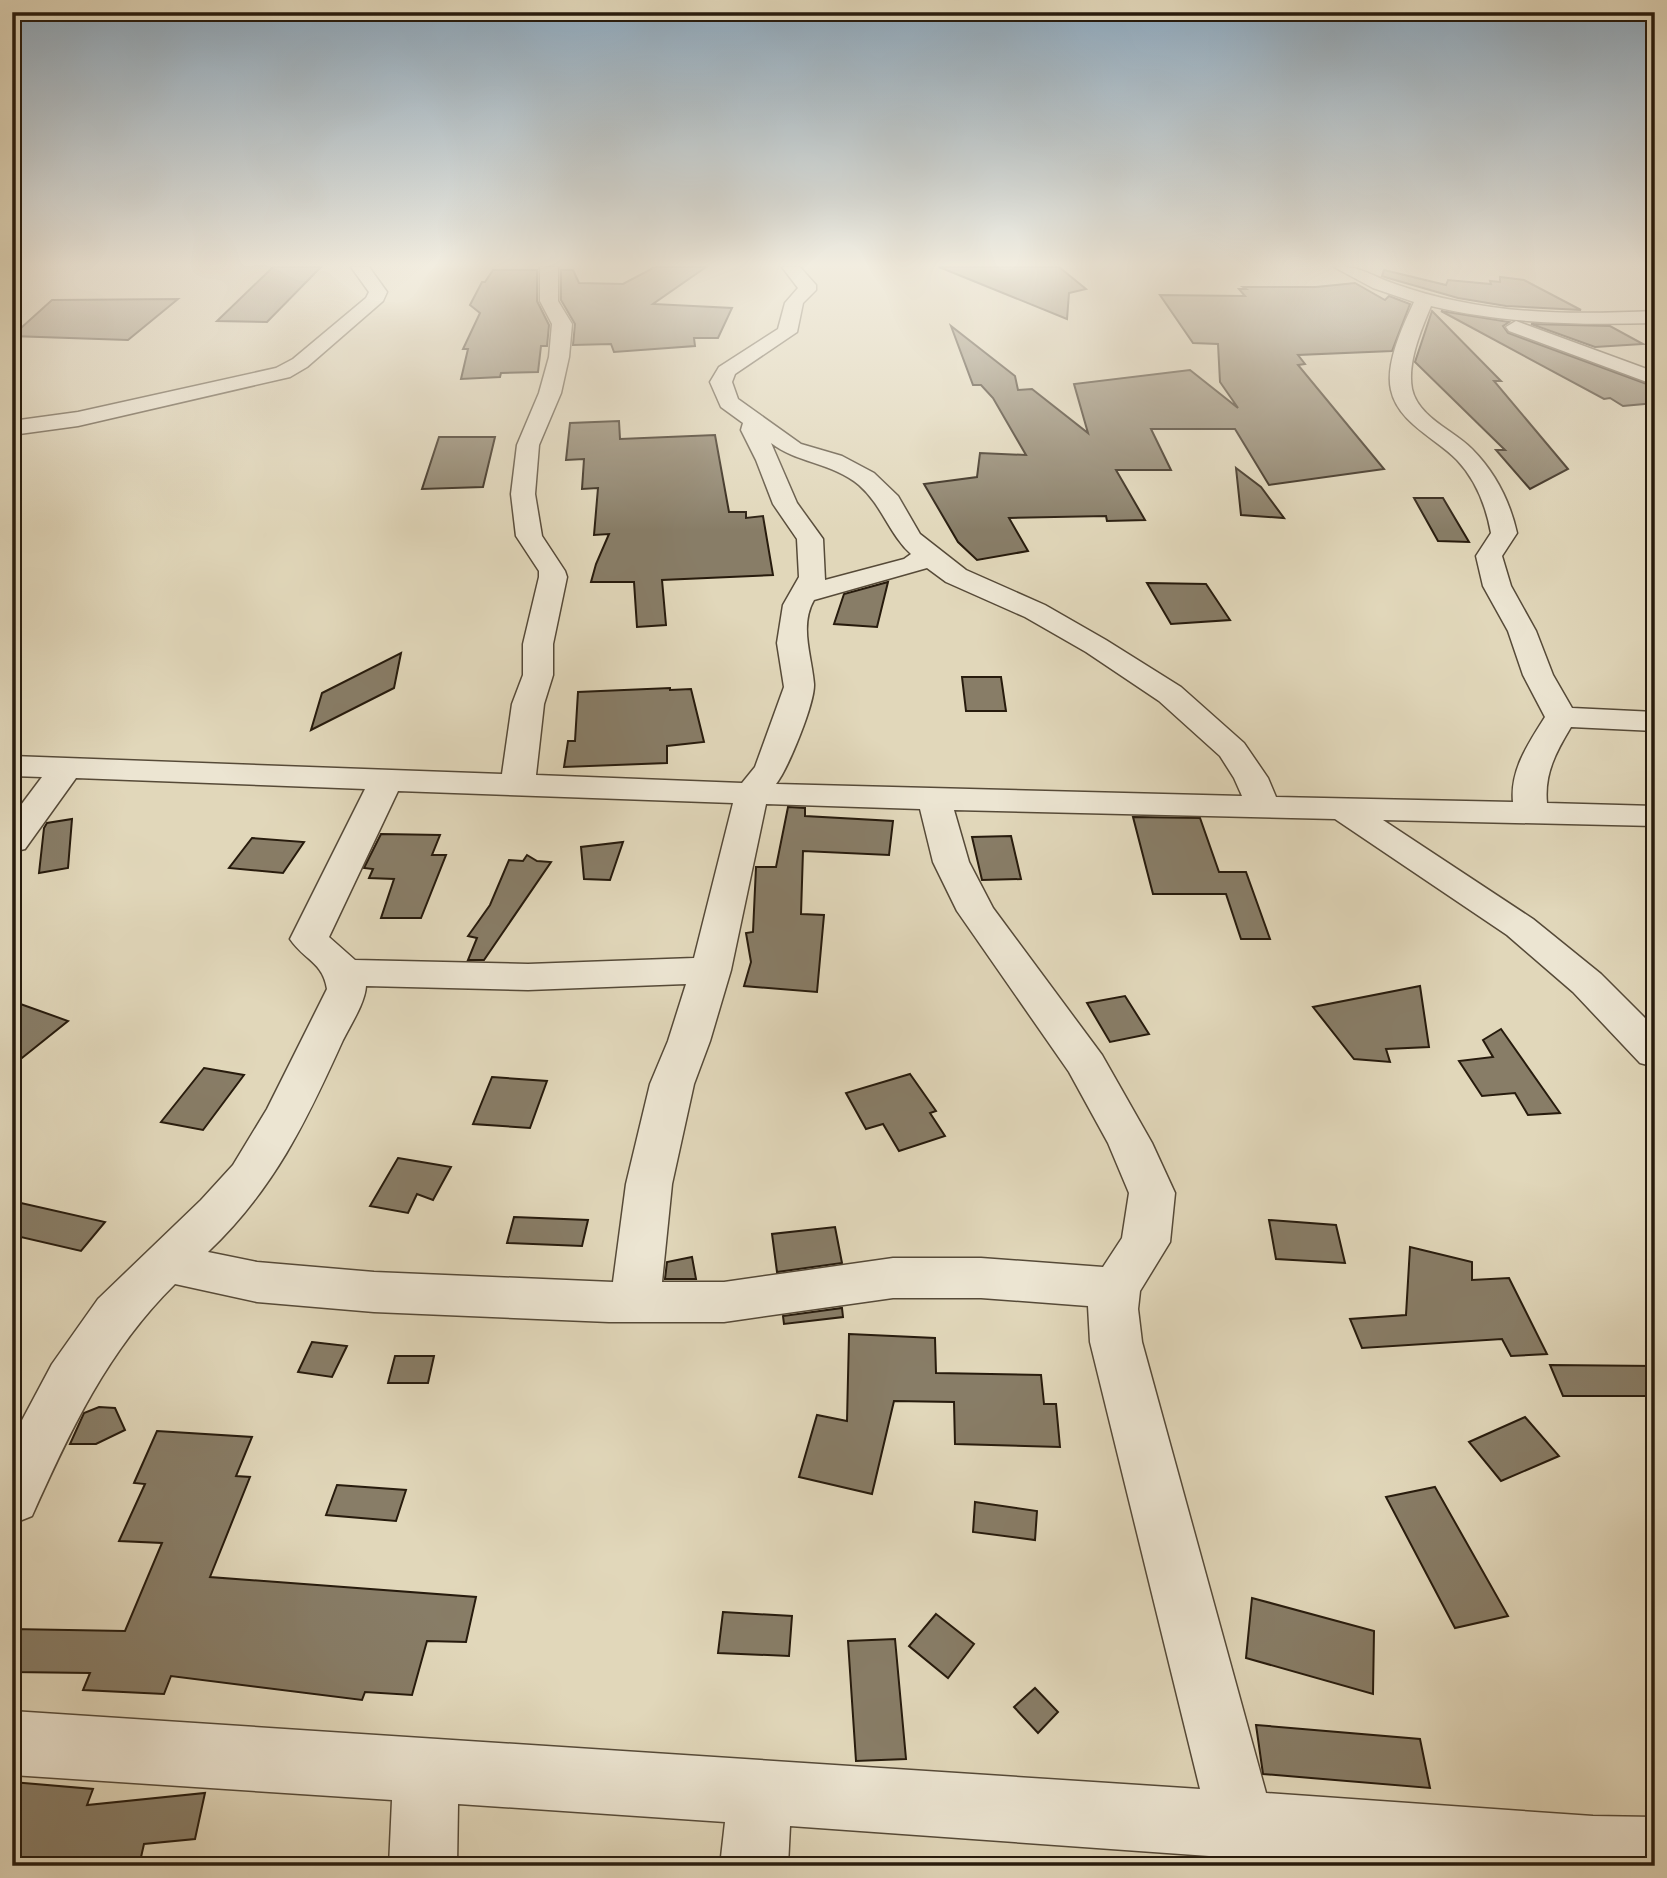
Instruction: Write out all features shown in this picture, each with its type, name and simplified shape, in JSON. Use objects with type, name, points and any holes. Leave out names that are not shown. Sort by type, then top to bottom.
[{"type":"street","points":[[12,428],[78,419],[283,373],[310,355]]},
{"type":"street","points":[[518,783],[528,704],[538,675],[538,644],[553,577],[552,570],[529,537],[523,494],[528,444],[550,393],[559,355]]},
{"type":"street","points":[[750,355],[726,371],[721,382],[729,402],[793,449],[852,468],[866,478],[889,501],[909,538],[956,576],[1035,611],[1096,646],[1170,694],[1232,750],[1251,778],[1263,807]]},
{"type":"street","points":[[1405,355],[1403,394],[1418,415],[1464,454],[1490,490],[1501,514],[1504,533],[1489,556],[1497,586],[1522,631],[1538,675],[1561,717]]},
{"type":"street","points":[[1589,355],[1655,379]]},
{"type":"street","points":[[635,1302],[649,1184],[672,1084],[689,1041],[710,970],[752,793],[771,768],[799,687],[792,643],[797,604],[813,578],[810,539],[785,505],[768,460],[752,430],[755,422]]},
{"type":"street","points":[[803,594],[913,565],[928,555]]},
{"type":"street","points":[[1561,717],[1655,722]]},
{"type":"street","points":[[1531,811],[1528,783],[1541,750],[1561,717]]},
{"type":"street","points":[[12,766],[934,799],[1655,816]]},
{"type":"street","points":[[12,841],[67,767]]},
{"type":"street","points":[[12,1498],[75,1368],[116,1314],[214,1217],[267,1151],[347,989],[346,972],[332,956],[309,939],[314,923],[387,779]]},
{"type":"street","points":[[934,799],[951,862],[976,911],[1087,1065],[1130,1143],[1152,1193],[1146,1242],[1116,1288],[1113,1309],[1116,1342],[1242,1825]]},
{"type":"street","points":[[1343,808],[1520,928],[1587,984],[1655,1053]]},
{"type":"street","points":[[346,972],[429,977],[520,978],[710,970]]},
{"type":"street","points":[[166,1263],[257,1282],[374,1292],[635,1302],[724,1302],[893,1278],[981,1278],[1116,1288]]},
{"type":"street","points":[[12,1743],[1593,1850],[1655,1851]]},
{"type":"street","points":[[423,1866],[426,1770]]},
{"type":"street","points":[[754,1866],[760,1792]]},
{"type":"building","points":[[467,355],[540,355],[538,372],[501,373],[500,377],[461,379]]},
{"type":"building","points":[[962,355],[988,355],[1015,376],[1018,390],[1032,389],[1088,433],[1074,384],[1190,370],[1238,408],[1220,382],[1219,355],[1306,355],[1298,355],[1305,364],[1298,365],[1384,469],[1269,485],[1235,429],[1151,429],[1171,470],[1116,470],[1145,520],[1107,521],[1106,516],[1009,518],[1028,551],[977,560],[958,542],[924,484],[977,477],[980,453],[1026,455],[993,398],[981,385],[973,385]]},
{"type":"building","points":[[1417,355],[1475,355],[1501,381],[1494,381],[1568,469],[1530,489],[1496,450],[1505,450],[1415,362]]},
{"type":"building","points":[[1522,355],[1567,355],[1655,387],[1655,403],[1623,406],[1610,398],[1604,399]]},
{"type":"building","points":[[619,421],[620,439],[715,435],[729,512],[746,512],[746,518],[763,516],[773,575],[662,580],[666,625],[637,627],[634,582],[591,582],[609,534],[594,535],[598,488],[582,489],[584,459],[566,460],[570,423]]},
{"type":"building","points":[[439,437],[495,437],[483,487],[422,489]]},
{"type":"building","points":[[1236,468],[1261,487],[1284,518],[1241,515]]},
{"type":"building","points":[[1414,498],[1443,498],[1469,542],[1438,541]]},
{"type":"building","points":[[888,582],[877,627],[834,624],[844,594]]},
{"type":"building","points":[[1147,583],[1206,584],[1230,620],[1171,624]]},
{"type":"building","points":[[401,653],[394,688],[311,730],[322,693]]},
{"type":"building","points":[[962,677],[1001,677],[1006,711],[966,711]]},
{"type":"building","points":[[691,689],[704,742],[667,746],[667,763],[564,767],[568,741],[575,741],[578,692]]},
{"type":"building","points":[[788,807],[805,808],[805,816],[893,821],[889,855],[803,851],[801,914],[824,915],[817,992],[744,986],[751,962],[746,933],[753,932],[756,867],[776,867]]},
{"type":"building","points":[[1133,817],[1200,818],[1219,872],[1246,872],[1270,939],[1241,939],[1226,894],[1153,894]]},
{"type":"building","points":[[72,819],[68,868],[39,873],[44,828],[47,823]]},
{"type":"building","points":[[381,834],[440,835],[432,855],[446,855],[421,918],[381,918],[394,879],[369,878],[373,869],[364,868]]},
{"type":"building","points":[[1011,836],[1021,879],[982,880],[972,837]]},
{"type":"building","points":[[252,838],[304,842],[283,873],[229,868]]},
{"type":"building","points":[[623,842],[610,880],[584,879],[581,847]]},
{"type":"building","points":[[527,855],[537,861],[551,862],[484,960],[468,960],[477,938],[468,936],[490,905],[509,860],[523,861]]},
{"type":"building","points":[[1420,986],[1429,1047],[1386,1049],[1390,1062],[1354,1059],[1313,1007]]},
{"type":"building","points":[[1125,996],[1149,1034],[1110,1042],[1087,1003]]},
{"type":"building","points":[[12,1001],[68,1021],[12,1066]]},
{"type":"building","points":[[1501,1029],[1560,1113],[1528,1115],[1515,1093],[1482,1096],[1459,1061],[1493,1057],[1483,1040]]},
{"type":"building","points":[[204,1068],[244,1075],[203,1130],[161,1122]]},
{"type":"building","points":[[910,1074],[936,1111],[930,1113],[945,1136],[899,1151],[883,1124],[866,1129],[846,1093]]},
{"type":"building","points":[[492,1077],[547,1081],[530,1128],[473,1124]]},
{"type":"building","points":[[398,1158],[451,1167],[433,1200],[417,1194],[408,1213],[370,1206]]},
{"type":"building","points":[[12,1201],[105,1222],[81,1251],[12,1235]]},
{"type":"building","points":[[514,1217],[588,1220],[582,1246],[507,1243]]},
{"type":"building","points":[[1269,1220],[1336,1225],[1345,1263],[1276,1259]]},
{"type":"building","points":[[835,1227],[842,1263],[777,1272],[772,1234]]},
{"type":"building","points":[[1410,1247],[1472,1262],[1472,1280],[1509,1278],[1547,1354],[1511,1356],[1502,1339],[1362,1348],[1350,1319],[1406,1315]]},
{"type":"building","points":[[692,1257],[696,1279],[665,1279],[667,1262]]},
{"type":"building","points":[[842,1308],[843,1317],[784,1324],[783,1316]]},
{"type":"building","points":[[849,1334],[935,1338],[936,1373],[1041,1375],[1044,1404],[1056,1404],[1060,1447],[955,1444],[954,1402],[894,1401],[872,1494],[799,1477],[817,1415],[847,1421]]},
{"type":"building","points":[[312,1342],[347,1346],[332,1377],[298,1372]]},
{"type":"building","points":[[395,1356],[434,1356],[428,1383],[388,1383]]},
{"type":"building","points":[[1550,1365],[1655,1366],[1655,1396],[1563,1396]]},
{"type":"building","points":[[99,1407],[115,1408],[125,1430],[96,1444],[70,1444],[84,1413]]},
{"type":"building","points":[[1525,1417],[1559,1456],[1501,1481],[1469,1442]]},
{"type":"building","points":[[157,1431],[252,1437],[236,1476],[250,1477],[210,1577],[476,1597],[466,1642],[427,1641],[412,1695],[365,1692],[362,1700],[171,1676],[164,1694],[83,1690],[90,1673],[12,1672],[12,1629],[125,1631],[162,1543],[119,1541],[145,1484],[134,1483]]},
{"type":"building","points":[[337,1485],[406,1490],[396,1521],[326,1515]]},
{"type":"building","points":[[1435,1487],[1508,1616],[1455,1628],[1386,1497]]},
{"type":"building","points":[[975,1502],[1037,1511],[1035,1540],[973,1532]]},
{"type":"building","points":[[1252,1598],[1374,1631],[1373,1694],[1246,1658]]},
{"type":"building","points":[[723,1612],[792,1616],[789,1656],[718,1653]]},
{"type":"building","points":[[936,1614],[974,1644],[948,1678],[909,1646]]},
{"type":"building","points":[[895,1639],[906,1759],[856,1761],[848,1641]]},
{"type":"building","points":[[1035,1688],[1058,1712],[1038,1733],[1014,1707]]},
{"type":"building","points":[[1256,1725],[1420,1739],[1430,1788],[1263,1774]]},
{"type":"building","points":[[12,1782],[93,1789],[87,1805],[205,1793],[195,1839],[144,1844],[139,1866],[12,1866]]}]
